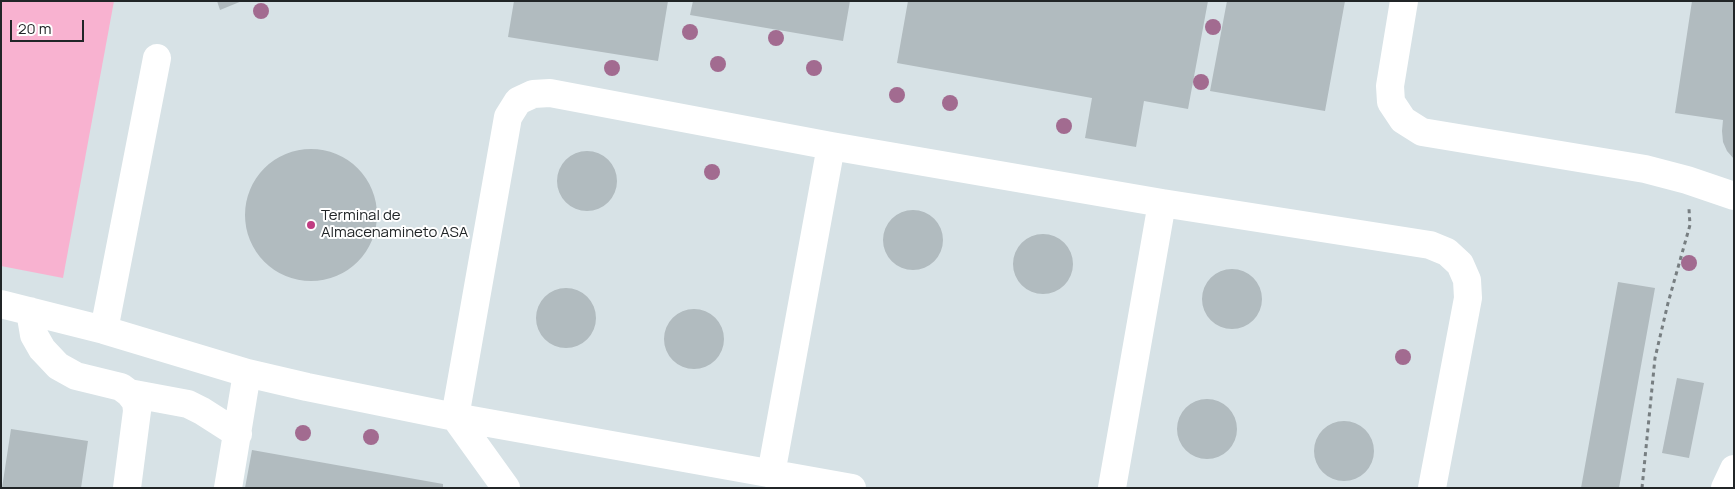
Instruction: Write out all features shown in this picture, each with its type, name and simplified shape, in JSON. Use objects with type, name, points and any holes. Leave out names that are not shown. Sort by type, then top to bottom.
[{"type":"street","points":[[1404,1],[1390,86],[1391,102],[1403,120],[1422,132],[1645,169],[1688,180],[1734,196]]},
{"type":"street","points":[[104,330],[156,58]]},
{"type":"street","points":[[506,488],[455,417],[508,116],[518,101],[533,94],[550,93],[831,146],[1162,203],[1430,245],[1447,252],[1460,264],[1467,280],[1468,298],[1432,488]]},
{"type":"street","points":[[771,474],[831,146]]},
{"type":"street","points":[[1112,488],[1162,203]]},
{"type":"street","points":[[1,304],[104,330],[247,373],[455,417],[852,488]]},
{"type":"street","points":[[30,311],[34,335],[42,349],[58,366],[76,376],[121,387],[136,402],[137,411],[127,488]]},
{"type":"street","points":[[228,488],[247,373]]},
{"type":"street","points":[[129,393],[188,404],[238,434]]},
{"type":"street","points":[[1725,488],[1734,469]]},
{"type":"path","points":[[1642,488],[1655,358],[1690,225],[1688,180]]},
{"type":"shaded area","points":[[1,1],[114,1],[63,278],[1,266]]},
{"type":"building","points":[[217,1],[242,1],[220,10]]},
{"type":"building","points":[[514,1],[668,1],[658,61],[508,37]]},
{"type":"building","points":[[693,1],[850,1],[843,41],[690,15]]},
{"type":"building","points":[[908,1],[1208,1],[1188,109],[1144,101],[1136,147],[1085,138],[1092,98],[897,63]]},
{"type":"building","points":[[1227,1],[1345,1],[1325,111],[1210,91]]},
{"type":"building","points":[[1692,1],[1734,1],[1734,159],[1727,151],[1723,142],[1723,120],[1675,113]]},
{"type":"building","name":"Terminal de Almacenamineto ASA","points":[[311,149],[324,150],[336,154],[358,168],[372,190],[376,202],[376,228],[372,240],[358,262],[336,276],[324,280],[311,281],[298,280],[286,276],[264,262],[250,240],[246,228],[245,215],[246,202],[250,190],[264,168],[286,154],[298,150]]},
{"type":"building","points":[[587,151],[599,153],[612,164],[617,181],[615,193],[604,206],[587,211],[575,209],[562,198],[557,181],[559,169],[570,156]]},
{"type":"building","points":[[907,210],[919,210],[930,215],[938,223],[943,234],[941,252],[930,265],[919,270],[907,270],[896,265],[888,257],[883,246],[883,234],[888,223],[896,215]]},
{"type":"building","points":[[1037,234],[1049,234],[1060,239],[1068,247],[1073,258],[1071,276],[1060,289],[1049,294],[1037,294],[1026,289],[1018,281],[1013,270],[1013,258],[1018,247],[1026,239]]},
{"type":"building","points":[[1226,269],[1238,269],[1249,274],[1257,282],[1262,293],[1260,311],[1249,324],[1238,329],[1226,329],[1215,324],[1207,316],[1202,305],[1202,293],[1207,282],[1215,274]]},
{"type":"building","points":[[1618,282],[1655,288],[1619,488],[1581,488]]},
{"type":"building","points":[[560,288],[572,288],[583,293],[591,301],[596,312],[594,330],[583,343],[572,348],[560,348],[549,343],[541,335],[536,324],[536,312],[541,301],[549,293]]},
{"type":"building","points":[[694,309],[711,314],[719,322],[724,339],[719,356],[711,364],[694,369],[677,364],[669,356],[664,339],[669,322],[677,314]]},
{"type":"building","points":[[1677,378],[1704,383],[1689,458],[1662,453]]},
{"type":"building","points":[[1207,399],[1224,404],[1232,412],[1237,429],[1232,446],[1224,454],[1207,459],[1190,454],[1182,446],[1177,429],[1182,412],[1190,404]]},
{"type":"building","points":[[1344,421],[1361,426],[1369,434],[1374,451],[1369,468],[1361,476],[1344,481],[1327,476],[1319,468],[1314,451],[1319,434],[1327,426]]},
{"type":"building","points":[[11,429],[88,441],[81,488],[2,488]]},
{"type":"building","points":[[252,450],[443,484],[443,488],[245,488]]},
{"type":"place","name":"Terminal de Almacenamineto ASA","points":[[311,225]]}]
